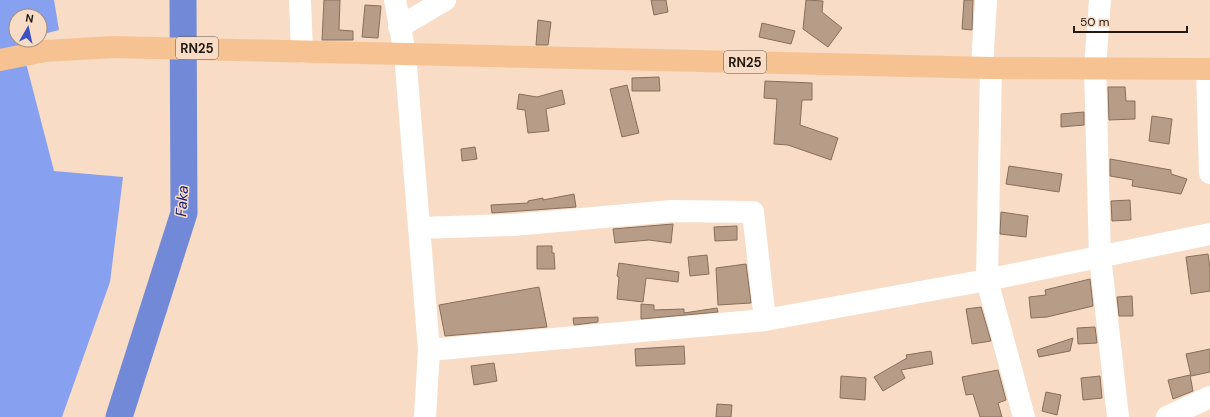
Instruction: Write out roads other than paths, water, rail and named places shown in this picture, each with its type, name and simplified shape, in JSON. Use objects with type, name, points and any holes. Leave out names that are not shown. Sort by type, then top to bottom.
[{"type":"main road","name":"RN25","points":[[0,60],[45,51],[113,47],[987,68],[1208,69]]},
{"type":"street","points":[[300,0],[302,52]]},
{"type":"street","points":[[395,0],[405,54],[429,350],[425,417]]},
{"type":"street","points":[[400,27],[445,0]]},
{"type":"street","points":[[986,0],[987,280],[1024,417]]},
{"type":"street","points":[[1100,0],[1095,68],[1100,256],[1118,417]]},
{"type":"street","points":[[1208,69],[1210,173]]},
{"type":"street","points":[[419,228],[513,225],[672,211],[753,212],[765,320]]},
{"type":"street","points":[[429,350],[765,320],[987,280],[1210,234]]},
{"type":"street","points":[[1167,417],[1210,398]]},
{"type":"waterway","name":"Faka","points":[[119,417],[184,213],[183,0]]}]
